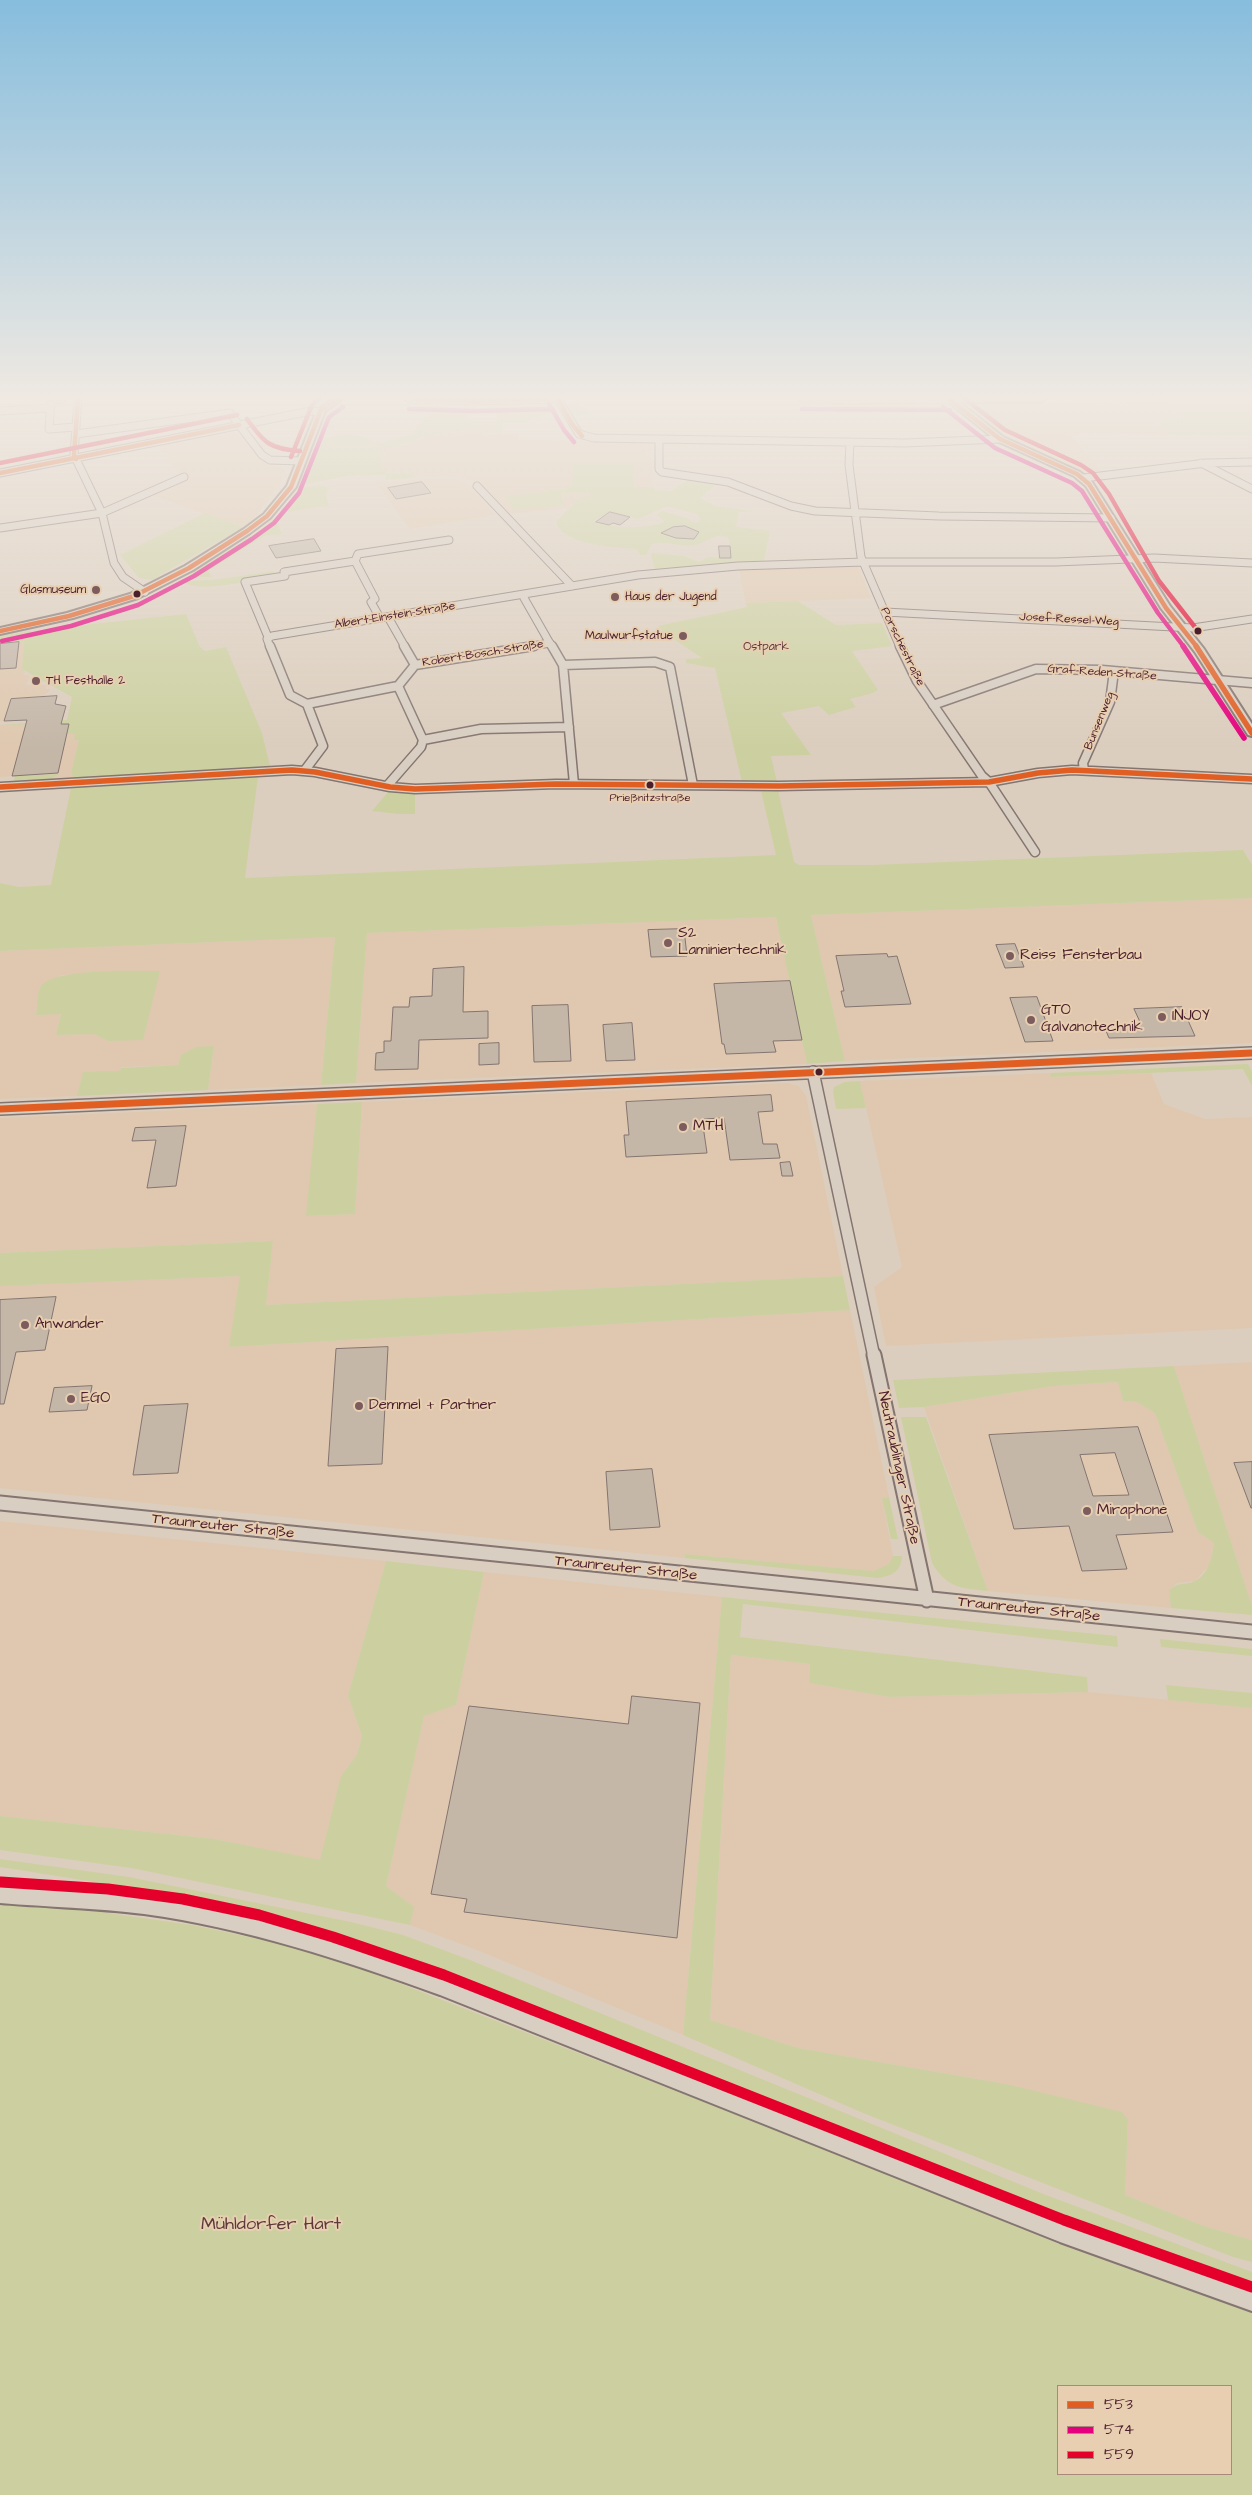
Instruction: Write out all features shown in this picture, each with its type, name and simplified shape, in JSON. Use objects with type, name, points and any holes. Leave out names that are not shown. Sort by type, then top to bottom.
[{"type":"street","points":[[0,528],[85,515]]},
{"type":"street","points":[[103,515],[114,564],[123,577],[145,592]]},
{"type":"street","points":[[0,631],[69,616],[145,592],[189,568],[259,523],[266,515]]},
{"type":"street","points":[[505,515],[572,586]]},
{"type":"street","name":"Porschestraße","points":[[856,515],[864,562],[908,666],[982,776],[990,782],[1035,852]]},
{"type":"street","points":[[1001,515],[1111,518]]},
{"type":"street","points":[[1109,515],[1134,559],[1181,627],[1200,650],[1252,733]]},
{"type":"street","points":[[355,561],[358,554],[449,540]]},
{"type":"street","name":"Albert-Einstein-Straße","points":[[267,638],[649,574],[738,566],[864,562],[1018,563],[1134,559],[1252,563]]},
{"type":"street","points":[[307,704],[398,686],[416,665],[371,602],[375,599],[355,561]]},
{"type":"street","points":[[305,770],[324,747],[307,704],[290,694],[246,582],[285,576],[284,572],[355,561]]},
{"type":"street","points":[[525,595],[524,598],[562,665],[574,784]]},
{"type":"street","name":"Josef-Ressel-Weg","points":[[885,612],[1181,627],[1201,627],[1252,619]]},
{"type":"street","name":"Robert-Bosch-Straße","points":[[416,665],[550,643]]},
{"type":"street","points":[[562,665],[655,662],[670,667],[693,785]]},
{"type":"street","name":"Graf-Reden-Straße","points":[[933,705],[1030,670],[1070,668],[1218,681],[1252,682]]},
{"type":"street","name":"Bunsenweg","points":[[1084,770],[1084,763],[1112,693],[1114,672]]},
{"type":"street","points":[[387,786],[421,747],[424,740],[398,686]]},
{"type":"street","points":[[424,740],[482,729],[569,727]]},
{"type":"street","points":[[0,787],[305,770],[387,786],[415,789],[574,784],[779,786],[990,782],[1053,771],[1084,770],[1252,779]]},
{"type":"street","points":[[0,1109],[1252,1053]]},
{"type":"street","name":"Neutraublinger Straße","points":[[814,1072],[927,1600]]},
{"type":"street","name":"Traunreuter Straße","points":[[0,1503],[1252,1632]]},
{"type":"street","points":[[0,1892],[143,1903],[282,1931],[349,1952],[440,1984],[1060,2229],[1252,2298]]},
{"type":"shaded area","points":[[209,515],[256,515],[243,527]]},
{"type":"shaded area","points":[[400,515],[493,515],[410,529]]},
{"type":"shaded area","points":[[858,566],[871,598],[746,603],[739,570]]},
{"type":"shaded area","points":[[24,641],[22,669],[25,671],[24,675],[30,675],[26,685],[46,685],[46,689],[51,689],[44,696],[57,696],[55,704],[66,706],[63,718],[0,721],[0,644]]},
{"type":"shaded area","points":[[69,724],[79,740],[71,773],[74,778],[51,779],[58,773],[0,777],[0,725]]},
{"type":"shaded area","points":[[1252,898],[1252,1043],[845,1061],[811,915]]},
{"type":"shaded area","points":[[776,917],[807,1064],[356,1083],[367,933]]},
{"type":"shaded area","points":[[335,937],[321,1085],[208,1090],[214,1047],[196,1047],[181,1055],[178,1065],[121,1067],[120,1071],[83,1073],[77,1096],[0,1099],[0,951]],"holes":[[[160,971],[108,1041],[94,1034],[56,1035],[61,1013],[36,1014],[40,987],[62,975]]]},
{"type":"shaded area","points":[[1050,1073],[1051,1077],[1151,1073],[1164,1104],[1205,1119],[1252,1117],[1252,1328],[886,1346],[874,1287],[902,1267],[860,1081]]},
{"type":"shaded area","points":[[788,1083],[799,1086],[806,1096],[843,1276],[266,1305],[273,1241],[0,1253],[0,1118],[317,1104],[307,1216],[355,1214],[362,1102]]},
{"type":"shaded area","points":[[241,1276],[230,1347],[850,1310],[889,1497],[882,1498],[893,1556],[889,1564],[873,1571],[684,1554],[685,1558],[0,1488],[0,1286]]},
{"type":"shaded area","points":[[1252,1362],[1252,1606],[1174,1366]]},
{"type":"shaded area","points":[[1118,1382],[1123,1401],[1137,1402],[1155,1412],[1198,1532],[1214,1543],[1210,1565],[1195,1581],[1177,1583],[1169,1590],[1171,1608],[988,1591],[924,1407],[1053,1386]]},
{"type":"shaded area","points":[[0,1521],[386,1561],[348,1696],[362,1736],[357,1755],[341,1776],[320,1861],[214,1839],[0,1816]]},
{"type":"shaded area","points":[[484,1572],[722,1597],[683,2035],[477,1950],[410,1925],[413,1907],[386,1886],[424,1715],[456,1705]]},
{"type":"shaded area","points":[[731,1655],[810,1664],[809,1683],[889,1697],[1088,1692],[1252,1708],[1252,2240],[1204,2226],[1125,2195],[1128,2120],[1006,2084],[798,2048],[710,2020]]},
{"type":"green space","points":[[200,515],[212,515],[243,527],[152,580],[139,578],[120,555]]},
{"type":"green space","points":[[562,515],[604,515],[592,522],[619,527],[638,527],[665,522],[657,515],[678,515],[687,518],[694,523],[699,522],[700,518],[698,515],[738,515],[736,527],[770,531],[764,561],[655,570],[651,555],[653,553],[684,556],[699,562],[708,557],[731,558],[729,539],[717,536],[700,544],[690,546],[657,543],[652,544],[646,555],[640,555],[636,549],[591,544],[568,536],[560,530],[556,522]]},
{"type":"green space","points":[[624,515],[646,515],[638,519]]},
{"type":"green space","points":[[272,520],[276,520],[282,534],[264,536],[208,571],[212,577],[196,577],[190,574],[262,529]]},
{"type":"green space","points":[[274,571],[276,576],[227,585],[200,587],[182,581],[213,580]]},
{"type":"green space","name":"Ostpark","points":[[798,601],[836,625],[882,623],[892,646],[852,651],[878,690],[850,699],[856,707],[829,715],[819,706],[781,713],[811,755],[771,756],[777,782],[742,782],[715,668],[686,663],[686,659],[702,658],[663,632],[658,626],[747,607],[746,603]]},
{"type":"green space","points":[[186,614],[200,647],[205,651],[226,647],[262,733],[270,766],[74,778],[71,773],[79,740],[74,740],[75,734],[67,734],[69,724],[0,725],[67,720],[72,697],[22,669],[24,641],[0,644],[0,636],[29,631],[37,633],[65,627]]},
{"type":"green space","points":[[59,774],[51,779],[13,782],[15,776]]},
{"type":"green space","points":[[258,777],[245,878],[776,855],[761,791],[778,790],[794,862],[799,865],[872,865],[1243,850],[1252,865],[1252,898],[811,915],[845,1061],[807,1064],[776,917],[367,933],[356,1083],[321,1085],[335,937],[0,951],[0,883],[19,887],[51,885],[71,788]]},
{"type":"green space","points":[[388,792],[415,794],[415,814],[372,811]]},
{"type":"green space","points":[[115,971],[160,971],[143,1040],[108,1041],[94,1034],[56,1035],[61,1014],[36,1015],[40,988],[47,981],[60,976],[76,973]]},
{"type":"green space","points":[[214,1046],[208,1090],[77,1096],[83,1072],[120,1071],[121,1068],[178,1065],[181,1055],[196,1047]]},
{"type":"green space","points":[[1248,1064],[1252,1072],[1252,1086],[1243,1069],[1051,1077],[1050,1073]]},
{"type":"green space","points":[[860,1081],[866,1108],[836,1109],[834,1087],[845,1082]]},
{"type":"green space","points":[[362,1102],[355,1214],[306,1216],[317,1104]]},
{"type":"green space","points":[[273,1241],[266,1305],[843,1276],[850,1310],[229,1347],[240,1276],[0,1286],[0,1253]]},
{"type":"green space","points":[[1174,1366],[1252,1606],[1252,1615],[1171,1608],[1169,1590],[1195,1581],[1204,1574],[1211,1559],[1214,1543],[1198,1532],[1155,1413],[1137,1402],[1123,1401],[1118,1382],[1053,1386],[924,1407],[899,1408],[893,1380]]},
{"type":"green space","points":[[901,1417],[926,1417],[988,1591],[970,1589],[949,1582],[943,1578],[932,1563]]},
{"type":"green space","points":[[889,1497],[898,1539],[891,1539],[882,1498]]},
{"type":"green space","points":[[684,1554],[873,1571],[889,1564],[893,1556],[902,1556],[900,1565],[895,1572],[878,1578],[685,1558]]},
{"type":"green space","points":[[386,1561],[484,1572],[456,1705],[424,1716],[386,1886],[414,1907],[410,1925],[131,1868],[0,1850],[0,1816],[214,1839],[320,1860],[341,1776],[357,1755],[362,1736],[348,1696]]},
{"type":"green space","points":[[722,1597],[1117,1636],[1118,1647],[743,1604],[740,1637],[1087,1677],[1088,1692],[889,1697],[809,1683],[810,1664],[731,1655],[710,2020],[798,2048],[1006,2084],[1122,2112],[1128,2120],[1125,2195],[1204,2226],[1252,2240],[1252,2262],[1233,2257],[863,2113],[683,2035]]},
{"type":"green space","points":[[1160,1639],[1252,1649],[1252,1656],[1161,1647]]},
{"type":"green space","points":[[1166,1685],[1252,1693],[1252,1708],[1168,1700]]},
{"type":"green space","points":[[0,1859],[129,1877],[351,1922],[403,1935],[470,1960],[1046,2195],[1252,2272],[1252,2283],[1061,2214],[352,1938],[265,1915],[177,1896],[0,1867]]},
{"type":"green space","name":"Mühldorfer Hart","points":[[0,1904],[65,1907],[192,1925],[278,1943],[368,1971],[855,2161],[1059,2244],[1252,2313],[1252,2495],[0,2495]]},
{"type":"building","points":[[605,515],[630,517],[620,525],[596,522]]},
{"type":"building","points":[[685,526],[699,532],[694,539],[676,538],[661,533],[673,527]]},
{"type":"building","points":[[314,539],[321,551],[276,558],[269,546]]},
{"type":"building","points":[[719,546],[730,546],[731,558],[720,558]]},
{"type":"building","points":[[19,642],[16,668],[0,669],[0,644]]},
{"type":"building","points":[[57,696],[55,704],[66,706],[61,724],[69,724],[58,773],[12,776],[27,720],[4,721],[11,699]]},
{"type":"building","name":"S2 Laminiertechnik","points":[[684,929],[687,956],[651,957],[648,930]]},
{"type":"building","name":"Reiss Fensterbau","points":[[1015,944],[1024,967],[1005,968],[996,945]]},
{"type":"building","points":[[887,954],[888,957],[897,956],[911,1004],[845,1007],[841,991],[844,991],[836,956]]},
{"type":"building","points":[[464,967],[463,1012],[488,1011],[488,1038],[419,1040],[418,1069],[375,1070],[376,1053],[384,1052],[384,1041],[391,1041],[393,1007],[409,1007],[410,997],[432,996],[433,969]]},
{"type":"building","points":[[790,981],[802,1040],[773,1041],[776,1052],[726,1054],[724,1044],[722,1044],[714,984]]},
{"type":"building","name":"GTO Galvanotechnik","points":[[1037,997],[1053,1041],[1025,1042],[1010,998]]},
{"type":"building","points":[[568,1005],[571,1061],[534,1062],[532,1006]]},
{"type":"building","name":"INJOY","points":[[1182,1007],[1195,1036],[1109,1038],[1104,1026],[1141,1024],[1134,1009]]},
{"type":"building","points":[[632,1023],[635,1060],[606,1061],[603,1025]]},
{"type":"building","points":[[499,1043],[499,1064],[479,1065],[479,1044]]},
{"type":"building","points":[[771,1095],[773,1111],[758,1112],[763,1144],[777,1144],[780,1158],[730,1160],[724,1118],[702,1119],[707,1153],[626,1157],[624,1135],[629,1135],[626,1102]]},
{"type":"building","points":[[186,1126],[176,1186],[147,1188],[156,1140],[132,1141],[135,1128]]},
{"type":"building","points":[[790,1162],[793,1176],[782,1176],[780,1163]]},
{"type":"building","name":"Anwander","points":[[56,1297],[45,1350],[16,1352],[4,1404],[0,1404],[0,1300]]},
{"type":"building","name":"Demmel + Partner","points":[[388,1347],[382,1464],[328,1466],[336,1349]]},
{"type":"building","name":"EGO","points":[[92,1386],[87,1410],[49,1412],[54,1388]]},
{"type":"building","points":[[188,1404],[178,1473],[133,1475],[144,1406]]},
{"type":"building","name":"Miraphone","points":[[1138,1427],[1173,1532],[1116,1535],[1127,1569],[1082,1571],[1069,1526],[1014,1529],[989,1435]],"holes":[[[1115,1453],[1129,1495],[1093,1496],[1080,1455]]]},
{"type":"building","points":[[1252,1462],[1252,1508],[1251,1508],[1234,1463]]},
{"type":"building","points":[[652,1469],[660,1527],[610,1530],[606,1472]]},
{"type":"building","points":[[632,1696],[700,1703],[677,1938],[464,1912],[467,1899],[431,1894],[469,1706],[628,1724]]},
{"type":"transit line","name":"553","points":[[0,631],[69,616],[134,596],[189,568],[247,531],[267,515]]},
{"type":"transit line","name":"574","points":[[2,641],[71,626],[138,605],[194,576],[252,539],[274,523],[280,515]]},
{"type":"transit line","name":"574","points":[[1097,515],[1158,613],[1192,657],[1244,738]]},
{"type":"transit line","name":"553","points":[[1109,515],[1166,608],[1200,651],[1252,733]]},
{"type":"transit line","name":"559","points":[[1121,515],[1159,581],[1198,631]]},
{"type":"transit line","name":"553","points":[[0,787],[292,770],[315,772],[390,787],[415,789],[556,784],[779,786],[989,782],[1038,773],[1072,770],[1252,779]]},
{"type":"transit line","name":"553","points":[[0,1109],[1252,1053]]},
{"type":"transit line","name":"559","points":[[1,1882],[144,1893],[221,1906],[296,1925],[444,1975],[1064,2220],[1252,2287]]},
{"type":"place","name":"Glasmuseum","points":[[96,590]]},
{"type":"place","name":"Haus der Jugend","points":[[615,597]]},
{"type":"place","name":"Maulwurfstatue","points":[[683,636]]},
{"type":"place","name":"TH Festhalle 2","points":[[36,681]]},
{"type":"place","name":"Prießnitzstraße","points":[[650,785]]},
{"type":"place","name":"S2 Laminiertechnik","points":[[668,943]]},
{"type":"place","name":"Reiss Fensterbau","points":[[1010,956]]},
{"type":"place","name":"INJOY","points":[[1162,1017]]},
{"type":"place","name":"GTO Galvanotechnik","points":[[1031,1020]]},
{"type":"place","name":"MTH","points":[[683,1127]]},
{"type":"place","name":"Anwander","points":[[25,1325]]},
{"type":"place","name":"EGO","points":[[71,1399]]},
{"type":"place","name":"Demmel + Partner","points":[[359,1406]]},
{"type":"place","name":"Miraphone","points":[[1087,1511]]}]
